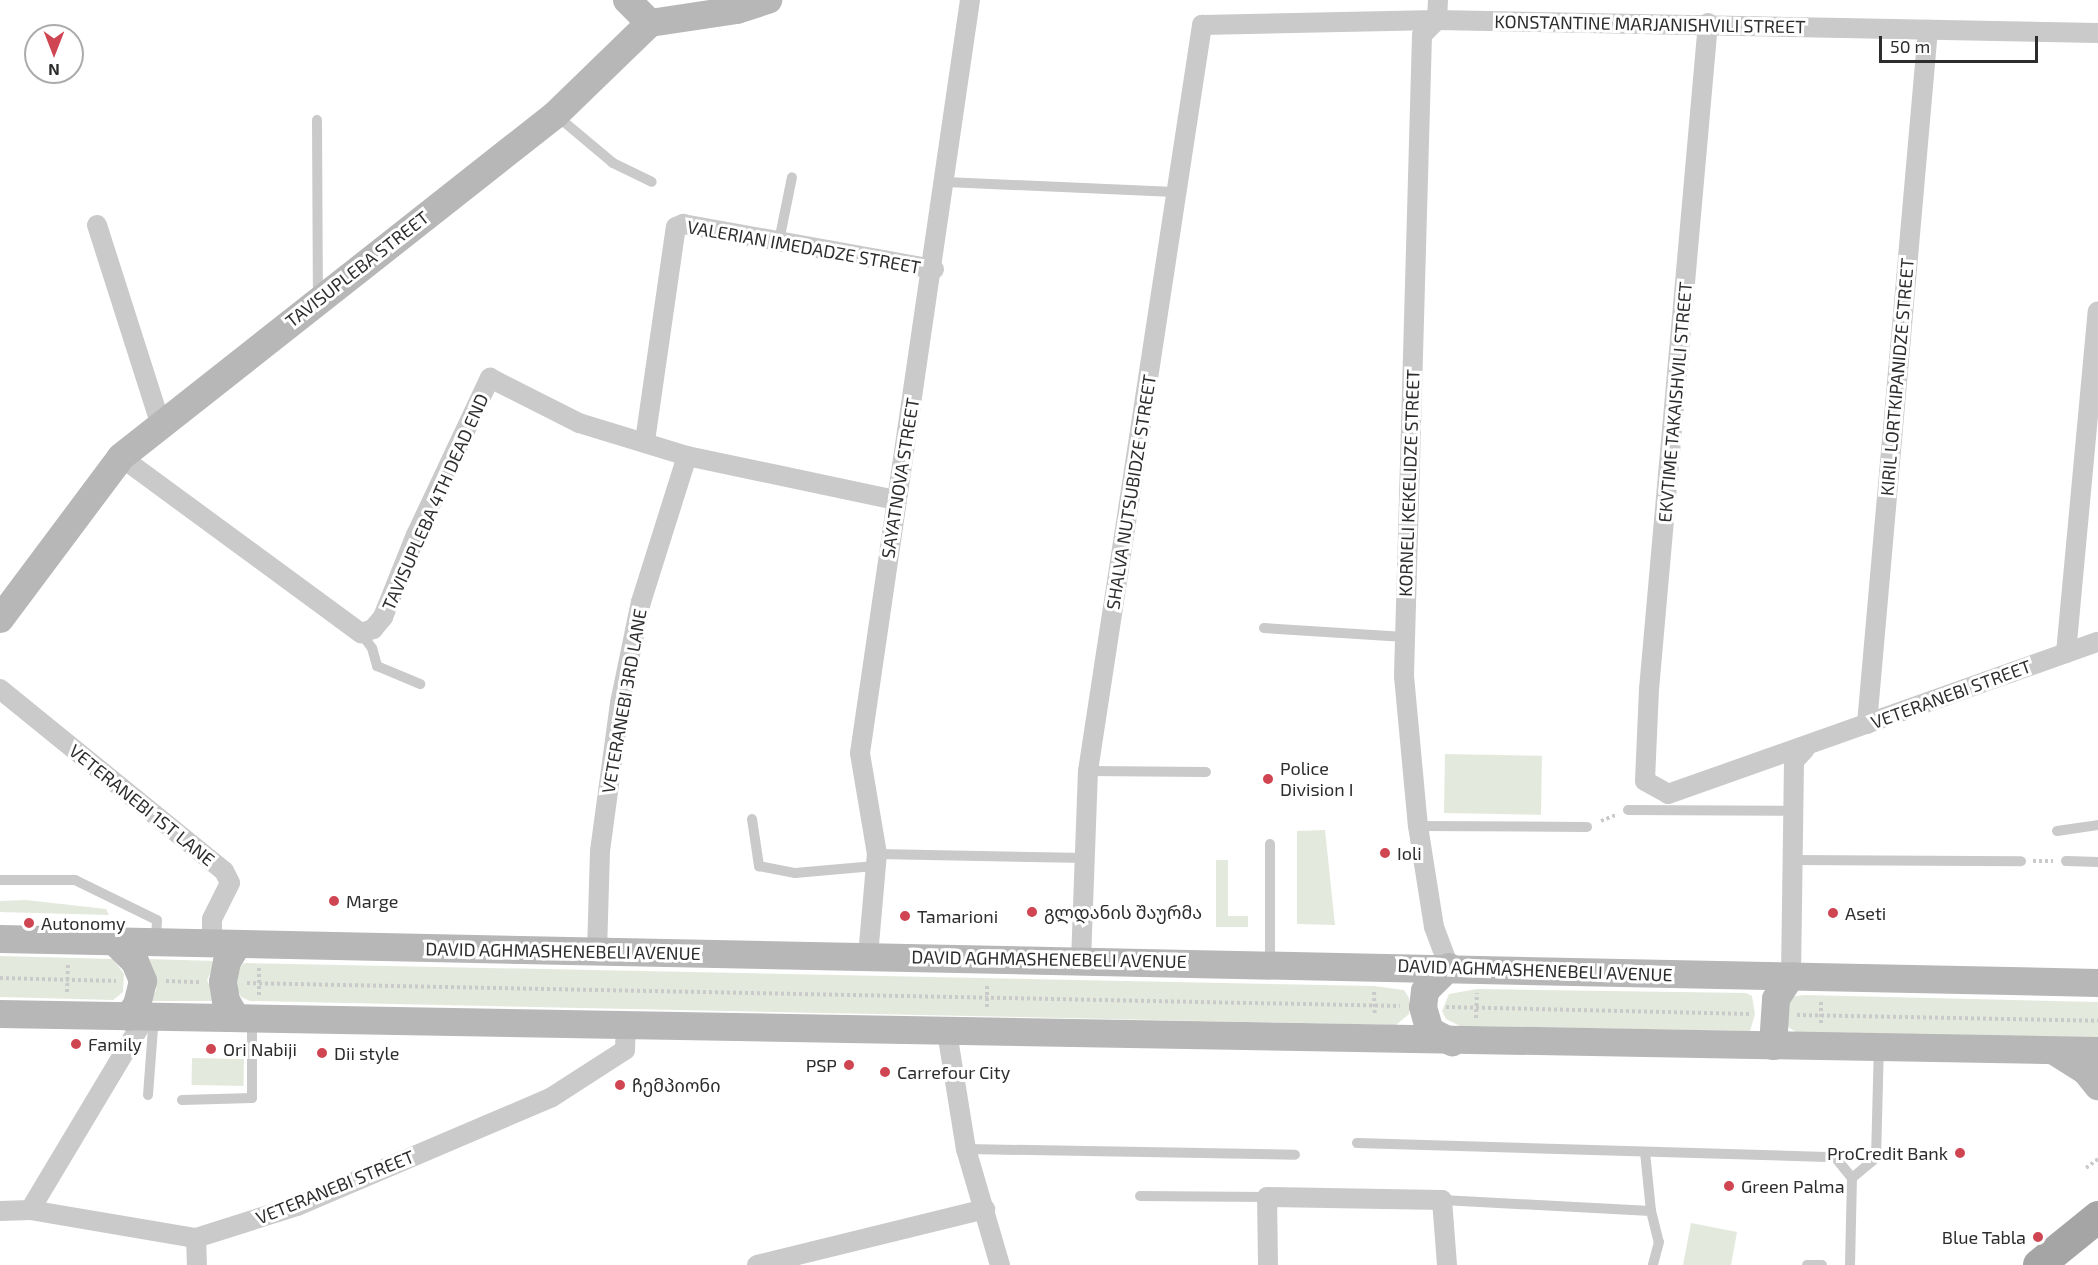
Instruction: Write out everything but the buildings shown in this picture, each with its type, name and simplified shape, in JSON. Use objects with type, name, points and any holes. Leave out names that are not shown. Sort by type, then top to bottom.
[{"type":"main road","points":[[627,0],[649,12],[737,10],[768,0]]},
{"type":"main road","name":"TAVISUPLEBA STREET","points":[[0,619],[121,457],[160,423],[555,115],[649,12]]},
{"type":"main road","name":"DAVID AGHMASHENEBELI AVENUE","points":[[0,939],[1270,963],[2098,982]]},
{"type":"main road","points":[[114,941],[135,962],[143,981],[137,1005],[143,1016]]},
{"type":"main road","points":[[225,944],[227,962],[223,982],[226,1000],[249,1013]]},
{"type":"main road","points":[[1449,967],[1425,991],[1423,1007],[1430,1031],[1464,1035]]},
{"type":"main road","points":[[1773,1046],[1776,999],[1791,976]]},
{"type":"main road","points":[[0,1014],[143,1016],[249,1013],[626,1026],[947,1032],[1464,1035],[1773,1046],[2098,1051]]},
{"type":"main road","points":[[2052,1050],[2085,1070],[2098,1086]]},
{"type":"main road","points":[[2039,1265],[2098,1217]]},
{"type":"street","name":"SAYATNOVA STREET","points":[[868,956],[876,860],[860,753],[895,500],[946,182],[970,0]]},
{"type":"street","name":"KORNELI KEKELIDZE STREET","points":[[1438,0],[1437,20],[1422,35],[1404,676],[1418,826],[1434,927],[1449,967]]},
{"type":"street","name":"KONSTANTINE MARJANISHVILI STREET","points":[[1202,25],[1437,20],[1708,23],[2098,33]]},
{"type":"street","name":"EKVTIME TAKAISHVILI STREET","points":[[1668,802],[1645,781],[1649,689],[1708,23]]},
{"type":"street","name":"SHALVA NUTSUBIDZE STREET","points":[[1081,961],[1088,771],[1202,25]]},
{"type":"street","name":"KIRIL LORTKIPANIDZE STREET","points":[[1867,724],[1928,30]]},
{"type":"street","name":"VALERIAN IMEDADZE STREET","points":[[645,441],[675,227],[683,224],[933,269]]},
{"type":"street","points":[[97,225],[160,423]]},
{"type":"street","points":[[2066,653],[2098,311]]},
{"type":"street","name":"TAVISUPLEBA 4TH DEAD END","points":[[361,633],[373,629],[384,617],[416,535],[490,378],[579,423],[645,441],[687,456],[895,500]]},
{"type":"street","name":"VETERANEBI 3RD LANE","points":[[597,952],[600,851],[620,703],[641,603],[687,456]]},
{"type":"street","points":[[121,457],[361,633]]},
{"type":"street","name":"VETERANEBI STREET","points":[[1668,802],[1867,724],[2098,642]]},
{"type":"street","name":"VETERANEBI 1ST LANE","points":[[0,689],[224,871],[230,883],[212,919],[225,944]]},
{"type":"street","points":[[1791,976],[1794,761],[1805,749]]},
{"type":"street","points":[[30,1210],[143,1016]]},
{"type":"street","name":"VETERANEBI STREET","points":[[0,1211],[30,1210],[196,1238],[297,1206],[552,1097],[626,1050],[626,1026]]},
{"type":"street","points":[[947,1032],[966,1149],[1000,1265]]},
{"type":"street","points":[[1268,1265],[1267,1197],[1442,1200],[1447,1265]]},
{"type":"street","points":[[757,1265],[985,1209]]},
{"type":"street","points":[[196,1238],[197,1265]]},
{"type":"lane","points":[[555,115],[613,163],[652,182]]},
{"type":"lane","points":[[317,120],[318,299]]},
{"type":"lane","points":[[779,241],[792,177]]},
{"type":"lane","points":[[946,182],[1175,192]]},
{"type":"lane","points":[[1264,628],[1405,637]]},
{"type":"lane","points":[[361,633],[372,648],[377,666],[420,684]]},
{"type":"lane","points":[[1088,771],[1206,772]]},
{"type":"lane","points":[[1628,810],[1668,802],[1794,811]]},
{"type":"lane","points":[[752,819],[759,866],[795,873],[876,860],[1086,858]]},
{"type":"lane","points":[[2057,831],[2098,825]]},
{"type":"lane","points":[[1418,826],[1587,827]]},
{"type":"lane","points":[[1270,844],[1270,963]]},
{"type":"lane","points":[[1794,860],[2021,861]]},
{"type":"lane","points":[[2066,861],[2098,861]]},
{"type":"lane","points":[[0,880],[75,880],[157,920],[156,943]]},
{"type":"lane","points":[[182,1100],[252,1098],[249,1013]]},
{"type":"lane","points":[[143,1016],[148,1095]]},
{"type":"lane","points":[[1852,1178],[1876,1158],[1879,1047]]},
{"type":"lane","points":[[1357,1143],[1835,1157],[1852,1178],[1850,1265]]},
{"type":"lane","points":[[966,1149],[1295,1155]]},
{"type":"lane","points":[[1645,1152],[1651,1211],[1659,1242],[1653,1265]]},
{"type":"lane","points":[[1140,1196],[1267,1197]]},
{"type":"lane","points":[[1442,1200],[1651,1211]]},
{"type":"lane","points":[[1807,1265],[1822,1265]]},
{"type":"path","points":[[1587,827],[1628,810]]},
{"type":"path","points":[[2021,861],[2066,861]]},
{"type":"path","points":[[67,999],[68,958]]},
{"type":"path","points":[[249,1013],[259,983],[259,963]]},
{"type":"path","points":[[0,978],[2098,1021]]},
{"type":"path","points":[[987,978],[987,1017]]},
{"type":"path","points":[[1374,986],[1375,1024]]},
{"type":"path","points":[[1464,1035],[1476,1008],[1477,988]]},
{"type":"path","points":[[1821,995],[1821,1034]]},
{"type":"path","points":[[2086,1168],[2098,1159]]},
{"type":"shaded area","points":[[1445,754],[1542,756],[1541,815],[1444,813]]},
{"type":"shaded area","points":[[1325,830],[1335,925],[1297,924],[1297,831]]},
{"type":"shaded area","points":[[1216,860],[1228,860],[1228,916],[1248,916],[1248,927],[1216,927]]},
{"type":"shaded area","points":[[26,900],[106,909],[109,915],[0,912],[0,901]]},
{"type":"shaded area","points":[[0,956],[113,959],[124,974],[123,992],[113,1000],[0,997]]},
{"type":"shaded area","points":[[148,959],[216,961],[207,980],[216,1001],[148,1001],[156,991],[157,981]]},
{"type":"shaded area","points":[[244,963],[1374,986],[1404,990],[1409,998],[1409,1014],[1396,1025],[250,1001],[241,997],[237,990],[239,969]]},
{"type":"shaded area","points":[[1477,989],[1746,993],[1752,996],[1755,1014],[1750,1031],[1460,1026],[1446,1019],[1442,1011],[1449,994]]},
{"type":"shaded area","points":[[1795,996],[2098,1002],[2098,1039],[1798,1033],[1788,1027],[1785,1005]]},
{"type":"shaded area","points":[[192,1058],[244,1059],[244,1086],[192,1085]]},
{"type":"shaded area","points":[[1691,1223],[1737,1232],[1731,1265],[1683,1265]]},
{"type":"place","name":"Police Division I","points":[[1268,779]]},
{"type":"place","name":"Ioli","points":[[1385,853]]},
{"type":"place","name":"Marge","points":[[334,901]]},
{"type":"place","name":"გლდანის შაურმა","points":[[1032,912]]},
{"type":"place","name":"Aseti","points":[[1833,913]]},
{"type":"place","name":"Tamarioni","points":[[905,916]]},
{"type":"place","name":"Autonomy","points":[[29,923]]},
{"type":"place","name":"Family","points":[[76,1044]]},
{"type":"place","name":"Ori Nabiji","points":[[211,1049]]},
{"type":"place","name":"Dii style","points":[[322,1053]]},
{"type":"place","name":"PSP","points":[[849,1065]]},
{"type":"place","name":"Carrefour City","points":[[885,1072]]},
{"type":"place","name":"ჩემპიონი","points":[[620,1085]]},
{"type":"place","name":"ProCredit Bank","points":[[1960,1153]]},
{"type":"place","name":"Green Palma","points":[[1729,1186]]},
{"type":"place","name":"Blue Tabla","points":[[2038,1237]]}]
